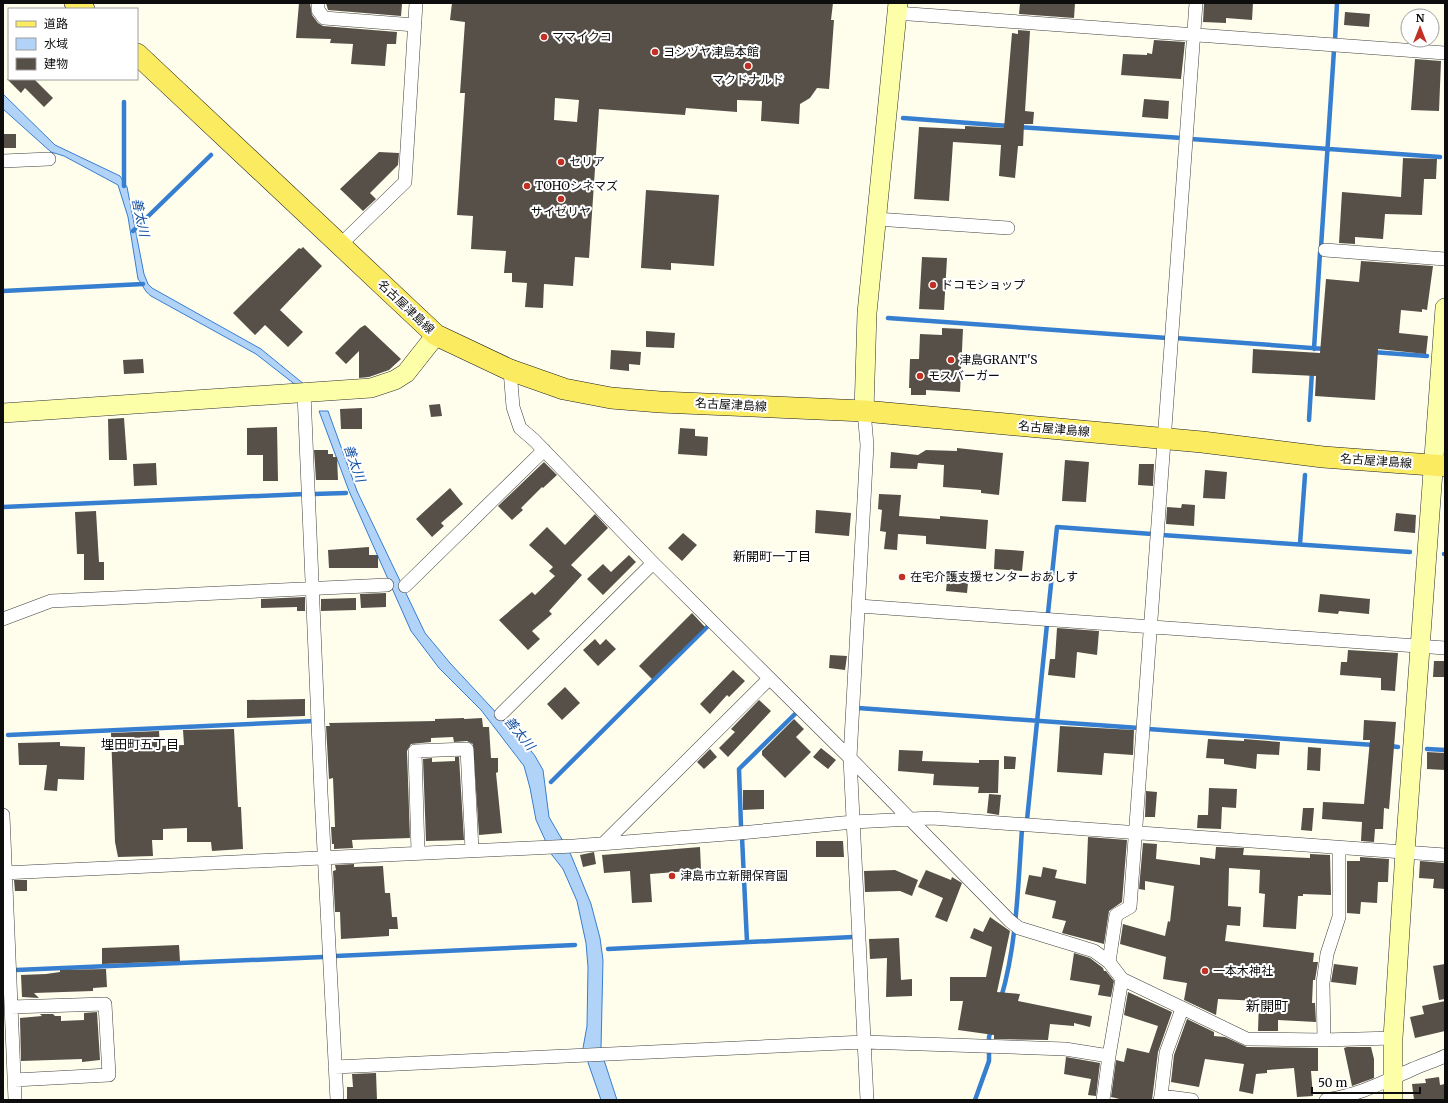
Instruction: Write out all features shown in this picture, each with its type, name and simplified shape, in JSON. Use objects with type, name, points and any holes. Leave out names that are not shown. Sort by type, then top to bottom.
[{"type":"main road","name":"名古屋津島線","points":[[138,55],[436,335],[510,370],[564,389],[611,398],[660,402],[864,412],[1164,439],[1323,457],[1440,466]]},
{"type":"street","points":[[318,3],[318,10],[324,18],[416,25]]},
{"type":"street","points":[[340,245],[405,182],[416,25],[416,3]]},
{"type":"street","points":[[1109,962],[1116,916],[1130,907],[1196,3]]},
{"type":"street","points":[[867,1100],[850,758],[867,445],[864,412],[867,313],[897,8],[1194,34],[1445,53]]},
{"type":"street","points":[[3,161],[50,159]]},
{"type":"street","points":[[876,219],[1008,228]]},
{"type":"street","points":[[1325,250],[1445,259]]},
{"type":"street","points":[[1394,1100],[1393,1038],[1405,852],[1420,646],[1440,466],[1445,308]]},
{"type":"street","points":[[3,413],[371,388],[395,380],[406,373],[436,335]]},
{"type":"street","points":[[510,370],[513,407],[520,428],[544,450],[653,563],[850,758],[1014,924],[1094,951],[1109,962],[1122,979],[1167,999],[1182,1009],[1247,1039],[1324,1040],[1393,1038]]},
{"type":"street","points":[[304,393],[337,1100]]},
{"type":"street","points":[[405,586],[544,450]]},
{"type":"street","points":[[502,714],[653,563]]},
{"type":"street","points":[[3,619],[51,601],[387,585]]},
{"type":"street","points":[[859,606],[1445,648]]},
{"type":"street","points":[[604,843],[769,679]]},
{"type":"street","points":[[418,852],[416,751],[467,749],[472,850]]},
{"type":"street","points":[[3,815],[4,873],[15,1100]]},
{"type":"street","points":[[4,873],[544,846],[574,846],[853,822],[932,818],[1445,855]]},
{"type":"street","points":[[1324,1040],[1323,983],[1327,954],[1339,917],[1339,847]]},
{"type":"street","points":[[1103,1100],[1108,1056],[1122,979]]},
{"type":"street","points":[[11,1007],[105,1004],[109,1075],[14,1080]]},
{"type":"street","points":[[1182,1009],[1166,1053],[1161,1098],[1192,1100]]},
{"type":"street","points":[[335,1067],[864,1042],[1065,1049],[1108,1056]]},
{"type":"street","points":[[1326,1100],[1348,1096],[1393,1079],[1445,1056]]},
{"type":"water","points":[[3,94],[55,145],[120,176],[127,187],[144,274],[148,284],[152,288],[261,349],[305,385],[297,386],[256,354],[151,296],[138,279],[128,217],[118,185],[64,156],[51,152],[3,109]]},
{"type":"water","points":[[319,411],[328,411],[357,491],[425,633],[450,663],[517,733],[535,756],[543,770],[549,817],[571,855],[591,904],[600,938],[603,960],[601,1048],[617,1100],[601,1100],[583,1048],[587,1026],[588,967],[586,943],[577,901],[563,869],[552,855],[536,820],[524,766],[481,710],[439,668],[411,631],[349,491]]},
{"type":"building","points":[[299,3],[310,3],[312,15],[318,23],[323,26],[397,32],[396,44],[387,44],[385,66],[351,64],[353,44],[330,43],[331,39],[296,38]]},
{"type":"building","points":[[326,3],[402,4],[401,16],[328,10]]},
{"type":"building","points":[[452,3],[833,3],[831,20],[834,20],[829,89],[817,88],[810,98],[800,104],[799,124],[761,121],[762,101],[737,100],[737,112],[686,108],[685,115],[599,109],[589,258],[575,257],[573,286],[544,284],[543,308],[525,307],[527,283],[512,282],[512,273],[504,273],[506,251],[471,249],[473,216],[457,215],[465,93],[460,93],[465,22],[450,20]],"holes":[[[555,98],[579,100],[577,122],[554,120]]]},
{"type":"building","points":[[1020,3],[1075,3],[1074,18],[1019,14]]},
{"type":"building","points":[[1204,3],[1253,3],[1252,20],[1226,18],[1226,23],[1203,22]]},
{"type":"building","points":[[1345,12],[1370,14],[1369,27],[1344,25]]},
{"type":"building","points":[[1018,30],[1030,31],[1025,111],[1034,112],[1033,124],[1024,124],[1023,146],[1018,146],[1015,178],[999,176],[1001,145],[953,142],[949,201],[914,199],[919,127],[965,129],[965,126],[1004,128],[1012,33],[1018,34]]},
{"type":"building","points":[[1154,40],[1185,42],[1181,79],[1121,75],[1123,54],[1152,54]]},
{"type":"building","points":[[1415,59],[1441,61],[1439,111],[1411,110]]},
{"type":"building","points":[[8,80],[35,80],[53,98],[44,107],[25,88],[21,93]]},
{"type":"building","points":[[1144,99],[1169,101],[1168,119],[1142,117]]},
{"type":"building","points":[[3,134],[16,134],[16,148],[3,148]]},
{"type":"building","points":[[379,152],[399,153],[398,165],[370,193],[376,199],[363,211],[340,189]]},
{"type":"building","points":[[1403,158],[1437,159],[1436,179],[1424,179],[1422,215],[1385,214],[1383,239],[1355,237],[1355,244],[1339,243],[1342,192],[1401,197]]},
{"type":"building","points":[[646,190],[719,195],[714,266],[671,263],[671,270],[641,268]]},
{"type":"building","points":[[303,247],[322,266],[280,310],[303,332],[288,347],[265,325],[255,335],[233,313],[299,248],[301,249]]},
{"type":"building","points":[[922,257],[947,258],[944,310],[919,309]]},
{"type":"building","points":[[1361,261],[1433,266],[1427,310],[1422,309],[1422,312],[1401,310],[1399,333],[1428,336],[1426,354],[1378,349],[1375,400],[1315,396],[1316,376],[1252,373],[1253,349],[1320,353],[1326,279],[1359,282]]},
{"type":"building","points":[[365,325],[401,359],[389,370],[369,377],[359,378],[359,351],[346,364],[335,353],[360,328]]},
{"type":"building","points":[[942,328],[963,329],[960,392],[926,390],[926,395],[911,395],[911,388],[909,388],[910,359],[919,359],[920,334],[942,335]]},
{"type":"building","points":[[646,331],[675,333],[674,348],[646,347]]},
{"type":"building","points":[[611,350],[641,352],[640,365],[629,364],[629,371],[610,369]]},
{"type":"building","points":[[143,359],[144,373],[124,374],[123,360]]},
{"type":"building","points":[[440,404],[442,416],[431,417],[429,405]]},
{"type":"building","points":[[362,408],[362,429],[341,429],[340,409]]},
{"type":"building","points":[[124,418],[127,460],[109,460],[108,419]]},
{"type":"building","points":[[277,427],[278,481],[263,481],[263,455],[247,455],[247,428]]},
{"type":"building","points":[[680,428],[695,429],[695,436],[708,437],[707,456],[678,454]]},
{"type":"building","points":[[957,448],[1003,453],[999,495],[981,493],[981,490],[943,487],[944,465],[918,463],[917,469],[890,468],[891,452],[918,455],[926,450],[957,451]]},
{"type":"building","points":[[314,450],[328,450],[328,454],[333,454],[333,457],[337,457],[338,480],[316,480]]},
{"type":"building","points":[[1065,460],[1089,462],[1086,502],[1062,501]]},
{"type":"building","points":[[544,462],[557,475],[543,488],[542,487],[521,508],[523,510],[512,520],[498,506]]},
{"type":"building","points":[[156,463],[157,485],[134,486],[133,464]]},
{"type":"building","points":[[1139,464],[1154,464],[1153,486],[1138,485]]},
{"type":"building","points":[[1205,470],[1227,472],[1225,499],[1203,498]]},
{"type":"building","points":[[450,488],[463,504],[441,523],[444,526],[432,537],[416,519]]},
{"type":"building","points":[[879,494],[901,495],[899,516],[940,519],[940,516],[988,520],[986,549],[926,544],[926,536],[898,534],[897,550],[884,549],[886,532],[880,531],[882,510],[878,509]]},
{"type":"building","points":[[1182,504],[1195,505],[1194,526],[1166,524],[1167,507],[1181,508]]},
{"type":"building","points":[[816,510],[851,513],[849,536],[815,533]]},
{"type":"building","points":[[96,511],[99,562],[104,562],[104,580],[84,580],[84,554],[77,554],[75,512]]},
{"type":"building","points":[[1396,513],[1416,515],[1415,533],[1394,531]]},
{"type":"building","points":[[595,514],[608,528],[571,565],[582,575],[549,611],[552,614],[532,631],[540,639],[528,650],[499,620],[532,592],[535,595],[555,576],[549,571],[553,567],[529,545],[547,527],[565,545]]},
{"type":"building","points":[[683,533],[697,545],[682,561],[668,548]]},
{"type":"building","points":[[369,547],[369,555],[378,555],[378,568],[329,568],[328,550]]},
{"type":"building","points":[[995,549],[1024,551],[1022,571],[994,569]]},
{"type":"building","points":[[629,555],[636,562],[603,595],[587,579],[603,564],[611,572]]},
{"type":"building","points":[[948,571],[969,573],[967,593],[946,591]]},
{"type":"building","points":[[386,593],[386,607],[361,608],[360,594]]},
{"type":"building","points":[[1320,594],[1370,599],[1369,614],[1339,611],[1338,614],[1318,612]]},
{"type":"building","points":[[305,597],[305,611],[297,611],[297,607],[261,608],[261,599]]},
{"type":"building","points":[[356,598],[356,610],[321,611],[321,599]]},
{"type":"building","points":[[692,613],[705,627],[652,679],[639,666]]},
{"type":"building","points":[[1057,628],[1099,631],[1097,655],[1077,652],[1075,678],[1048,675],[1050,659],[1055,659]]},
{"type":"building","points":[[595,639],[600,645],[606,639],[616,649],[598,666],[583,650]]},
{"type":"building","points":[[1348,650],[1398,653],[1395,691],[1381,690],[1381,678],[1340,675],[1341,662],[1347,662]]},
{"type":"building","points":[[830,655],[847,656],[845,670],[829,668]]},
{"type":"building","points":[[1434,661],[1445,661],[1445,677],[1433,677]]},
{"type":"building","points":[[733,670],[745,681],[729,697],[727,695],[710,714],[700,704]]},
{"type":"building","points":[[565,687],[580,703],[562,720],[547,704]]},
{"type":"building","points":[[305,699],[305,716],[247,718],[247,700]]},
{"type":"building","points":[[759,700],[771,711],[728,757],[719,748],[735,732],[731,729]]},
{"type":"building","points":[[482,718],[483,727],[489,727],[491,758],[498,758],[498,772],[496,773],[502,833],[479,835],[473,744],[467,741],[454,742],[453,737],[431,738],[431,742],[411,744],[407,751],[410,838],[352,840],[353,848],[334,849],[334,844],[332,844],[331,827],[335,827],[333,778],[329,779],[326,726],[330,726],[329,723],[435,721],[435,719]]},
{"type":"building","points":[[794,719],[804,729],[796,737],[811,752],[785,778],[762,755],[762,751]]},
{"type":"building","points":[[1364,720],[1396,722],[1389,809],[1384,808],[1383,829],[1375,829],[1374,842],[1361,841],[1362,822],[1322,819],[1323,802],[1364,804],[1370,740],[1363,740]]},
{"type":"building","points":[[1060,726],[1134,730],[1133,755],[1104,753],[1102,775],[1057,772]]},
{"type":"building","points":[[234,729],[238,807],[241,807],[243,849],[212,851],[211,842],[187,842],[187,828],[163,829],[163,840],[152,840],[153,856],[118,857],[115,842],[111,733],[159,731],[160,746],[184,745],[183,730]]},
{"type":"building","points":[[1208,739],[1244,741],[1244,739],[1280,742],[1279,755],[1257,754],[1256,769],[1224,764],[1224,759],[1206,758]]},
{"type":"building","points":[[60,742],[60,746],[85,747],[84,780],[58,779],[57,791],[44,790],[47,765],[19,765],[18,743]]},
{"type":"building","points":[[1308,747],[1321,748],[1320,771],[1307,770]]},
{"type":"building","points":[[821,748],[836,760],[828,769],[813,757]]},
{"type":"building","points":[[710,749],[717,757],[704,769],[697,762]]},
{"type":"building","points":[[899,750],[923,751],[922,761],[979,763],[979,760],[999,760],[998,793],[978,793],[979,787],[933,785],[934,774],[898,771]]},
{"type":"building","points":[[1427,752],[1445,753],[1445,770],[1427,769]]},
{"type":"building","points":[[1004,756],[1016,757],[1015,769],[1004,769]]},
{"type":"building","points":[[455,757],[459,757],[464,840],[426,841],[423,759],[432,758],[432,762],[455,761]]},
{"type":"building","points":[[1209,788],[1237,789],[1236,808],[1222,807],[1221,829],[1197,828],[1198,815],[1208,815]]},
{"type":"building","points":[[743,790],[764,790],[764,809],[743,810]]},
{"type":"building","points":[[1146,791],[1157,792],[1155,817],[1145,817]]},
{"type":"building","points":[[989,794],[1001,795],[999,815],[987,813]]},
{"type":"building","points":[[1303,808],[1314,808],[1312,831],[1301,830]]},
{"type":"building","points":[[1088,837],[1127,840],[1122,902],[1109,911],[1104,944],[1062,933],[1066,921],[1052,918],[1056,901],[1025,894],[1029,875],[1041,877],[1043,867],[1057,870],[1055,878],[1086,884]]},
{"type":"building","points":[[816,841],[843,841],[844,857],[816,857]]},
{"type":"building","points":[[1143,843],[1157,844],[1156,859],[1200,865],[1200,857],[1215,859],[1216,847],[1244,848],[1243,855],[1310,858],[1310,854],[1330,855],[1331,895],[1303,894],[1303,896],[1298,896],[1296,929],[1263,927],[1265,894],[1259,893],[1260,870],[1229,868],[1228,906],[1241,907],[1240,926],[1227,925],[1225,941],[1314,953],[1313,962],[1318,962],[1315,980],[1313,980],[1312,1003],[1315,1003],[1316,1022],[1278,1020],[1278,1031],[1258,1031],[1259,1001],[1218,999],[1216,1015],[1184,1000],[1187,983],[1163,979],[1166,957],[1120,944],[1123,924],[1165,936],[1168,921],[1170,922],[1174,886],[1145,881],[1145,890],[1139,889]]},
{"type":"building","points":[[700,847],[701,870],[650,874],[652,902],[632,903],[630,871],[604,873],[602,855]]},
{"type":"building","points":[[594,852],[596,864],[583,867],[580,855]]},
{"type":"building","points":[[1360,857],[1389,859],[1388,882],[1378,882],[1377,903],[1361,902],[1360,914],[1347,913],[1347,861],[1360,861]]},
{"type":"building","points":[[1420,861],[1445,863],[1445,889],[1433,888],[1434,879],[1419,878]]},
{"type":"building","points":[[354,864],[354,867],[383,866],[385,893],[390,893],[392,917],[397,917],[398,929],[389,929],[389,936],[341,939],[340,912],[335,912],[333,871],[336,870],[335,865]]},
{"type":"building","points":[[895,870],[918,880],[912,896],[900,891],[865,892],[864,871]]},
{"type":"building","points":[[926,870],[951,880],[952,877],[962,883],[947,922],[935,917],[943,898],[918,887]]},
{"type":"building","points":[[14,880],[27,880],[27,891],[15,891]]},
{"type":"building","points":[[990,917],[1010,931],[997,992],[1020,994],[1018,1001],[1092,1016],[1090,1027],[1074,1023],[1074,1026],[1050,1024],[1048,1040],[994,1039],[994,1035],[958,1030],[963,1001],[950,1001],[950,977],[986,977],[992,947],[970,938],[974,928],[983,932]]},
{"type":"building","points":[[899,938],[901,980],[912,979],[912,996],[886,997],[887,958],[870,959],[869,939]]},
{"type":"building","points":[[179,945],[180,961],[102,964],[102,948]]},
{"type":"building","points":[[1074,953],[1090,958],[1103,968],[1104,971],[1106,971],[1114,981],[1111,997],[1098,995],[1100,985],[1070,980]]},
{"type":"building","points":[[1334,964],[1358,967],[1356,985],[1331,982]]},
{"type":"building","points":[[1445,964],[1445,999],[1439,1000],[1433,966]]},
{"type":"building","points":[[106,969],[107,987],[93,988],[93,991],[34,993],[39,998],[22,997],[21,975],[46,974],[60,972],[60,970]]},
{"type":"building","points":[[1128,992],[1172,1012],[1158,1052],[1152,1100],[1124,1100],[1111,1097],[1116,1060],[1124,1062],[1127,1048],[1149,1053],[1158,1026],[1124,1015]]},
{"type":"building","points":[[1445,1001],[1445,1031],[1415,1038],[1410,1017],[1424,1014],[1422,1006]]},
{"type":"building","points":[[97,1012],[100,1060],[82,1062],[82,1059],[21,1061],[20,1018],[42,1016],[40,1014],[53,1014],[55,1016],[61,1016],[61,1021],[84,1020],[84,1013]]},
{"type":"building","points":[[1187,1019],[1214,1032],[1214,1036],[1225,1037],[1247,1047],[1318,1048],[1318,1071],[1311,1071],[1313,1096],[1297,1097],[1294,1068],[1267,1070],[1267,1073],[1256,1074],[1253,1094],[1239,1091],[1244,1064],[1205,1059],[1199,1087],[1171,1082],[1174,1055]]},
{"type":"building","points":[[1371,1047],[1374,1059],[1374,1078],[1352,1086],[1344,1048]]},
{"type":"building","points":[[1066,1057],[1100,1063],[1096,1096],[1088,1095],[1091,1079],[1064,1074]]},
{"type":"building","points":[[376,1073],[377,1100],[347,1100],[347,1087],[353,1087],[352,1074]]},
{"type":"building","points":[[1439,1077],[1440,1085],[1445,1084],[1445,1100],[1414,1100],[1412,1084],[1426,1083],[1425,1079]]},
{"type":"waterway","points":[[1335,40],[1337,3]]},
{"type":"waterway","points":[[1321,247],[1334,50]]},
{"type":"waterway","points":[[124,102],[124,186]]},
{"type":"waterway","points":[[903,118],[1009,126]]},
{"type":"waterway","points":[[1018,127],[1182,138]]},
{"type":"waterway","points":[[1191,139],[1440,157]]},
{"type":"waterway","name":"善太川","points":[[133,231],[211,155]]},
{"type":"waterway","points":[[1314,349],[1320,253]]},
{"type":"waterway","points":[[3,291],[143,284]]},
{"type":"waterway","points":[[888,318],[1167,338]]},
{"type":"waterway","points":[[1175,338],[1325,349]]},
{"type":"waterway","points":[[1372,352],[1427,356]]},
{"type":"waterway","points":[[1309,420],[1312,371]]},
{"type":"waterway","points":[[1300,544],[1305,475]]},
{"type":"waterway","points":[[314,494],[346,493]]},
{"type":"waterway","points":[[3,507],[305,494]]},
{"type":"waterway","points":[[1048,613],[1057,527],[1152,534]]},
{"type":"waterway","points":[[1162,535],[1410,552]]},
{"type":"waterway","points":[[1001,998],[1014,936],[1022,829],[1027,820],[1047,624]]},
{"type":"waterway","points":[[551,782],[707,627]]},
{"type":"waterway","points":[[858,708],[1139,728]]},
{"type":"waterway","points":[[741,826],[739,769],[795,714]]},
{"type":"waterway","points":[[8,735],[315,721]]},
{"type":"waterway","points":[[1148,729],[1374,745]]},
{"type":"waterway","points":[[1390,746],[1398,747]]},
{"type":"waterway","points":[[1427,749],[1445,750]]},
{"type":"waterway","points":[[742,837],[747,942]]},
{"type":"waterway","points":[[608,949],[853,937]]},
{"type":"waterway","points":[[336,956],[575,945]]},
{"type":"waterway","points":[[16,970],[323,957]]},
{"type":"waterway","points":[[975,1100],[989,1061],[989,1037],[991,1030]]},
{"type":"place","name":"ママイクコ","points":[[544,37]]},
{"type":"place","name":"ヨシヅヤ津島本館","points":[[655,52]]},
{"type":"place","name":"マクドナルド","points":[[748,66]]},
{"type":"place","name":"セリア","points":[[561,162]]},
{"type":"place","name":"TOHOシネマズ","points":[[527,186]]},
{"type":"place","name":"サイゼリヤ","points":[[561,199]]},
{"type":"place","name":"ドコモショップ","points":[[933,285]]},
{"type":"place","name":"津島GRANT'S","points":[[951,360]]},
{"type":"place","name":"モスバーガー","points":[[920,376]]},
{"type":"place","name":"在宅介護支援センターおあしす","points":[[902,577]]},
{"type":"place","name":"津島市立新開保育園","points":[[672,876]]},
{"type":"place","name":"一本木神社","points":[[1205,971]]},
{"type":"district","name":"新開町一丁目","points":[[772,556]]},
{"type":"district","name":"埋田町五丁目","points":[[140,744]]},
{"type":"district","name":"新開町","points":[[1267,1006]]}]
